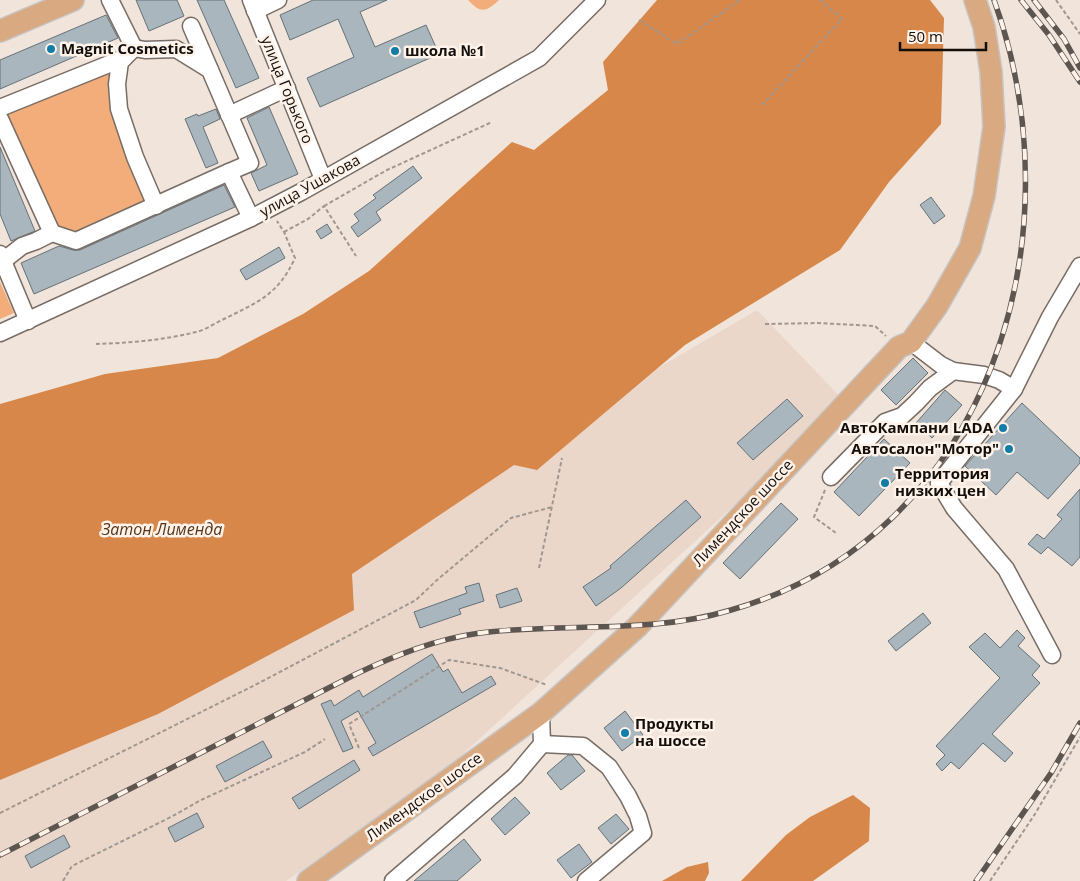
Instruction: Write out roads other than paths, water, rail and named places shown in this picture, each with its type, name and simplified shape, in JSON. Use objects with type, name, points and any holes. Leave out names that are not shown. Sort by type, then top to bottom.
[{"type":"main road","points":[[0,31],[73,0]]},
{"type":"main road","name":"Лимендское шоссе","points":[[308,881],[541,713],[637,627],[905,344],[937,306],[970,248],[984,196],[994,127],[991,72],[984,27],[975,0]]},
{"type":"street","points":[[110,0],[129,53]]},
{"type":"street","points":[[253,5],[278,0]]},
{"type":"street","name":"улица Ушакова","points":[[0,333],[268,210],[539,58],[597,0]]},
{"type":"street","name":"улица Горького","points":[[253,5],[323,179]]},
{"type":"street","points":[[28,321],[1,257],[52,233],[76,241],[250,163],[191,26]]},
{"type":"street","points":[[0,108],[129,53],[145,50],[176,49],[210,70]]},
{"type":"street","points":[[129,53],[120,62],[117,84],[119,109],[135,157],[156,206]]},
{"type":"street","points":[[229,116],[287,88]]},
{"type":"street","points":[[0,119],[52,233]]},
{"type":"street","points":[[229,172],[239,189],[251,218]]},
{"type":"street","points":[[1052,654],[1006,568],[954,508],[939,483],[1014,389],[1046,324],[1080,266]]},
{"type":"street","points":[[905,344],[953,371],[999,380],[1014,389]]},
{"type":"street","points":[[831,477],[885,422],[902,416],[930,388],[953,371]]},
{"type":"street","points":[[393,881],[515,776],[542,744],[541,713]]},
{"type":"street","points":[[542,744],[583,746],[609,767],[628,796],[638,816],[643,833],[586,881]]},
{"type":"water","name":"Затон Лименда","points":[[657,0],[930,0],[944,18],[941,124],[889,182],[840,250],[685,345],[537,470],[514,465],[352,574],[354,610],[158,714],[0,780],[0,404],[105,374],[218,358],[303,314],[369,271],[512,142],[534,150],[608,90],[603,62]]},
{"type":"water","points":[[853,795],[870,808],[869,841],[813,881],[741,881],[786,835],[810,817]]},
{"type":"water","points":[[708,862],[709,873],[705,881],[662,881],[687,867]]},
{"type":"railway","points":[[0,855],[356,674],[401,654],[448,639],[480,633],[543,628],[669,623],[731,610],[820,572],[893,517],[950,447],[992,367],[1017,278],[1025,185],[1018,92],[994,0]]},
{"type":"railway","points":[[1021,0],[1049,35],[1080,82]]},
{"type":"railway","points":[[1034,0],[1064,39],[1080,68]]},
{"type":"railway","points":[[976,881],[1051,773],[1080,723]]},
{"type":"place","name":"Magnit Cosmetics","points":[[51,49]]},
{"type":"place","name":"школа №1","points":[[395,51]]},
{"type":"place","name":"АвтоКампани LADA","points":[[1003,428]]},
{"type":"place","name":"Автосалон\"Мотор\"","points":[[1009,449]]},
{"type":"place","name":"Территория низких цен","points":[[885,483]]},
{"type":"place","name":"Продукты на шоссе","points":[[625,733]]}]
